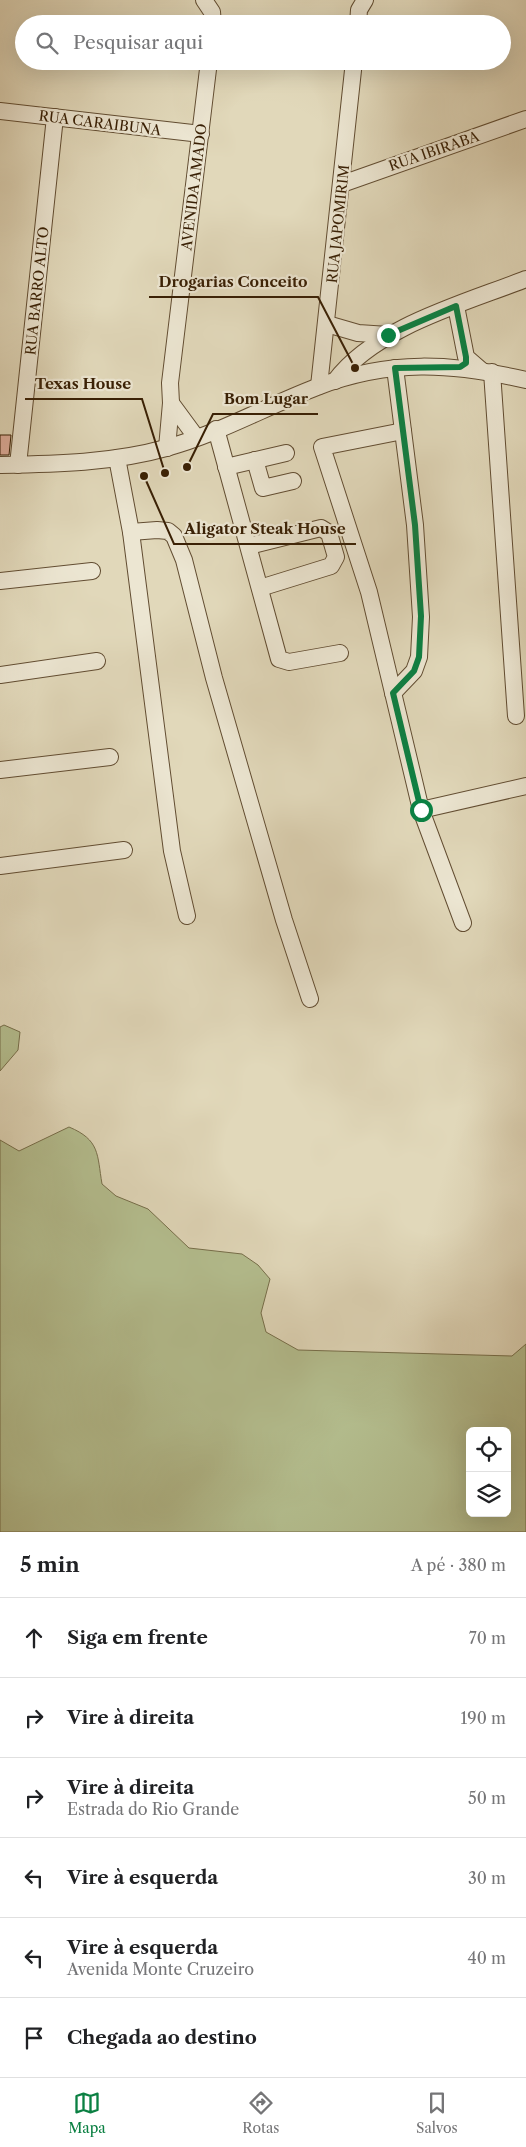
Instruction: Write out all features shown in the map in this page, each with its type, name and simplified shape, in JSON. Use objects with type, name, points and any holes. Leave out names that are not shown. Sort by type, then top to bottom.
[{"type":"street","name":"AVENIDA AMADO","points":[[167,448],[171,402],[170,383],[208,70]]},
{"type":"street","name":"RUA JAPOMIRIM","points":[[327,383],[327,324],[353,70]]},
{"type":"street","name":"RUA CARAIBUNA","points":[[0,111],[201,134]]},
{"type":"street","name":"RUA BARRO ALTO","points":[[18,465],[55,117]]},
{"type":"street","name":"RUA IBIRABA","points":[[342,184],[526,119]]},
{"type":"street","points":[[327,383],[358,354],[388,335],[526,279]]},
{"type":"street","points":[[456,306],[463,362]]},
{"type":"street","points":[[327,324],[358,333],[388,335]]},
{"type":"street","points":[[0,465],[117,458],[167,448],[327,383],[395,368],[463,362],[487,371],[526,380]]},
{"type":"street","points":[[393,693],[414,671],[419,657],[421,616],[415,525],[395,368]]},
{"type":"street","points":[[487,371],[516,716]]},
{"type":"street","points":[[171,402],[196,437]]},
{"type":"street","points":[[216,429],[279,658],[289,662],[340,653]]},
{"type":"street","points":[[403,431],[322,447],[356,547],[421,810],[464,923]]},
{"type":"street","points":[[226,467],[286,453]]},
{"type":"street","points":[[117,458],[130,532],[172,851],[187,916]]},
{"type":"street","points":[[255,460],[263,488],[293,481]]},
{"type":"street","points":[[249,546],[321,528],[329,533],[336,557],[331,566],[260,588]]},
{"type":"street","points":[[130,532],[168,531],[174,536],[184,560],[214,678],[284,920],[310,999]]},
{"type":"street","points":[[0,581],[92,571]]},
{"type":"street","points":[[0,675],[96,661]]},
{"type":"street","points":[[0,770],[110,757]]},
{"type":"street","points":[[421,810],[526,786]]},
{"type":"street","points":[[0,866],[124,850]]},
{"type":"green space","points":[[4,1025],[20,1032],[18,1050],[0,1071],[0,1027]]},
{"type":"green space","points":[[69,1127],[87,1137],[98,1156],[102,1184],[116,1196],[148,1209],[189,1248],[242,1254],[258,1265],[270,1279],[261,1313],[266,1332],[298,1350],[512,1356],[526,1344],[526,1532],[0,1532],[0,1140],[19,1151]]},
{"type":"building","points":[[0,435],[11,435],[9,455],[0,455]]},
{"type":"place","name":"Drogarias Conceito","points":[[355,368]]},
{"type":"place","name":"Bom Lugar","points":[[187,467]]},
{"type":"place","name":"Texas House","points":[[165,473]]},
{"type":"place","name":"Aligator Steak House","points":[[144,476]]},
{"type":"route","points":[[388,335],[456,306],[466,357],[466,363],[460,367],[411,366],[395,368],[415,525],[421,616],[419,657],[414,671],[393,693],[421,810]]}]
